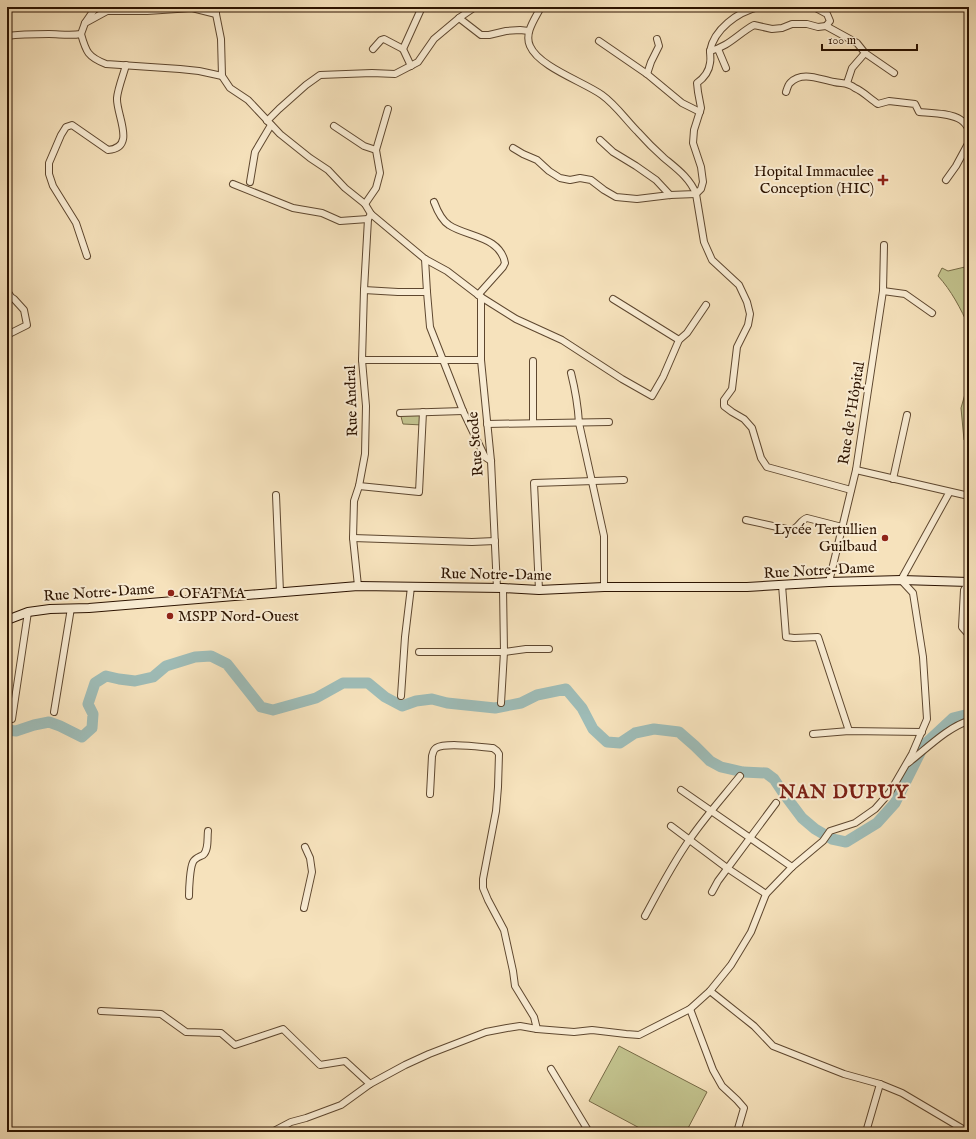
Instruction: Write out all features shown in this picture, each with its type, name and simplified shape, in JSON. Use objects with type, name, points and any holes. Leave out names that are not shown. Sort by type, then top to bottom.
[{"type":"street","points":[[96,7],[85,23],[80,34],[88,53],[98,61],[106,64],[187,70],[222,76]]},
{"type":"street","points":[[216,7],[221,39],[222,76],[230,88],[248,100],[280,134],[328,170],[345,188],[365,204],[370,216],[425,259],[447,271],[479,296],[516,319],[562,340],[622,379],[652,396],[663,377],[680,340],[706,305]]},
{"type":"street","points":[[411,66],[403,52],[403,49],[422,7]]},
{"type":"street","points":[[250,182],[256,152],[269,123],[279,109],[306,85],[320,75],[372,73],[395,74],[418,62],[434,39],[475,7]]},
{"type":"street","points":[[541,7],[529,31],[528,39],[530,46],[538,58],[603,96],[618,109],[639,133],[685,176],[693,186],[696,194],[704,242],[712,260],[740,285],[748,302],[750,314],[748,324],[737,347],[732,389],[724,400],[724,406],[744,419],[752,428],[761,458],[767,467],[851,490]]},
{"type":"street","points":[[814,7],[827,14],[830,21],[826,26]]},
{"type":"street","points":[[85,23],[107,11],[147,11],[192,8],[216,14]]},
{"type":"street","points":[[513,148],[537,160],[549,171],[560,178],[570,180],[580,178],[591,180],[616,197],[637,199],[696,194],[701,189],[703,182],[701,167],[693,143],[694,130],[701,108],[697,83],[706,76],[710,63],[710,51],[715,38],[739,15],[754,8]]},
{"type":"street","points":[[459,18],[481,35],[489,35],[506,31],[529,31]]},
{"type":"street","points":[[710,51],[718,49],[729,43],[754,25],[772,29],[782,28],[792,24],[807,24],[818,27],[826,26],[857,43],[865,53],[894,73]]},
{"type":"street","points":[[7,36],[20,34],[80,34]]},
{"type":"street","points":[[373,49],[381,40],[384,39],[403,49]]},
{"type":"street","points":[[648,74],[651,62],[659,46],[657,39]]},
{"type":"street","points":[[599,41],[648,74],[682,103],[700,112]]},
{"type":"street","points":[[718,49],[726,68]]},
{"type":"street","points":[[847,83],[852,68],[865,53]]},
{"type":"street","points":[[87,256],[76,223],[53,186],[49,174],[49,163],[61,135],[66,127],[72,125],[108,150],[115,149],[122,144],[124,136],[117,98],[126,65]]},
{"type":"street","points":[[786,92],[790,83],[799,77],[812,76],[835,83],[847,83],[864,93],[878,104],[889,101],[915,104],[919,112],[936,113],[956,117],[962,120],[969,130]]},
{"type":"street","points":[[365,204],[376,188],[380,174],[376,150],[388,108]]},
{"type":"street","points":[[334,126],[364,146],[376,150]]},
{"type":"street","points":[[600,140],[613,152],[656,180],[670,195]]},
{"type":"street","points":[[946,180],[956,166],[969,142]]},
{"type":"street","points":[[233,184],[293,208],[322,213],[340,221],[370,216]]},
{"type":"street","points":[[434,202],[439,214],[448,225],[479,236],[497,248],[504,258],[505,263],[503,267],[479,296]]},
{"type":"street","name":"Rue Andral","points":[[358,586],[353,538],[354,501],[359,486],[365,454],[366,406],[362,360],[364,290],[370,216]]},
{"type":"street","name":"Rue de l'Hôpital","points":[[829,582],[856,470],[883,291],[884,245]]},
{"type":"street","points":[[425,259],[430,327],[463,411],[485,457],[491,461]]},
{"type":"street","points":[[364,290],[427,292]]},
{"type":"street","points":[[7,291],[24,310],[27,325],[7,335]]},
{"type":"street","points":[[883,291],[905,294],[932,313]]},
{"type":"street","name":"Rue Stode","points":[[479,296],[481,360],[491,461],[495,541],[504,652],[501,703]]},
{"type":"street","points":[[613,299],[680,340]]},
{"type":"street","points":[[362,360],[481,360]]},
{"type":"street","points":[[533,361],[533,423]]},
{"type":"street","points":[[571,372],[579,423],[604,536],[604,587]]},
{"type":"street","points":[[400,413],[463,411]]},
{"type":"street","points":[[359,486],[419,492],[423,412]]},
{"type":"street","points":[[893,479],[907,415]]},
{"type":"street","points":[[487,424],[609,422]]},
{"type":"street","points":[[856,470],[949,493],[969,496]]},
{"type":"street","points":[[539,590],[534,483],[624,480]]},
{"type":"street","points":[[272,1132],[291,1122],[341,1105],[370,1084],[405,1065],[486,1032],[520,1026],[574,1032],[592,1030],[638,1035],[690,1009],[710,991],[730,965],[751,932],[766,894],[792,867],[823,841],[830,831],[855,823],[875,809],[890,792],[912,754],[928,720],[923,657],[912,593],[901,580],[949,493]]},
{"type":"street","points":[[276,495],[280,592]]},
{"type":"street","points":[[746,520],[791,530],[797,528],[804,519],[807,518],[842,527]]},
{"type":"street","points":[[353,538],[472,542],[495,541]]},
{"type":"street","name":"Rue Notre-Dame","points":[[7,620],[25,613],[50,609],[358,586],[539,590],[604,587],[747,587],[829,582],[901,580],[969,582]]},
{"type":"street","points":[[969,582],[964,590],[962,627],[969,635]]},
{"type":"street","points":[[782,585],[786,637],[818,637],[849,731]]},
{"type":"street","points":[[401,696],[404,637],[411,587]]},
{"type":"street","points":[[54,712],[71,608]]},
{"type":"street","points":[[12,719],[25,613]]},
{"type":"street","points":[[419,652],[504,652],[526,649],[549,649]]},
{"type":"street","points":[[907,764],[939,738],[966,721],[969,726]]},
{"type":"street","points":[[813,734],[849,731],[922,732]]},
{"type":"street","points":[[430,794],[432,756],[436,748],[451,745],[493,748],[499,754],[496,811],[483,888],[504,930],[515,986],[534,1017],[537,1029]]},
{"type":"street","points":[[645,916],[689,839],[740,776]]},
{"type":"street","points":[[681,790],[792,867]]},
{"type":"street","points":[[712,892],[727,868],[776,803]]},
{"type":"street","points":[[969,824],[969,829]]},
{"type":"street","points":[[671,826],[727,868],[766,894]]},
{"type":"street","points":[[189,896],[192,862],[206,852],[208,831]]},
{"type":"street","points":[[304,908],[312,872],[310,858],[305,846]]},
{"type":"street","points":[[710,991],[754,1026],[773,1046],[844,1074],[902,1092],[968,1132]]},
{"type":"street","points":[[690,1009],[713,1070],[722,1086],[744,1108],[737,1132]]},
{"type":"street","points":[[101,1011],[161,1014],[186,1032],[221,1033],[235,1045],[283,1029],[320,1065],[345,1061],[370,1084]]},
{"type":"street","points":[[551,1069],[589,1132]]},
{"type":"street","points":[[866,1132],[880,1084]]},
{"type":"green space","points":[[969,266],[969,327],[963,313],[947,287],[938,276],[942,268],[948,271]]},
{"type":"green space","points":[[969,380],[969,441],[964,440],[961,408]]},
{"type":"green space","points":[[423,412],[422,425],[403,424],[400,413]]},
{"type":"green space","points":[[619,1046],[707,1092],[686,1132],[647,1132],[589,1101]]},
{"type":"waterway","points":[[7,730],[16,731],[49,722],[82,737],[92,728],[93,714],[88,704],[95,683],[106,676],[135,681],[153,677],[166,666],[195,657],[211,656],[227,664],[261,707],[273,710],[316,698],[343,683],[368,683],[385,697],[402,706],[416,701],[432,699],[447,703],[495,708],[521,703],[537,695],[566,689],[582,708],[593,729],[607,742],[620,743],[635,733],[654,729],[679,732],[710,761],[721,767],[743,772],[766,773],[774,779],[802,818],[815,829],[832,839],[846,842],[877,823],[895,803],[924,745],[953,718],[969,714]]},
{"type":"place","name":"Hopital Immaculee Conception (HIC)","points":[[883,180]]},
{"type":"place","name":"Lycée Tertullien Guilbaud","points":[[885,538]]},
{"type":"place","name":"OFATMA","points":[[171,593]]},
{"type":"place","name":"MSPP Nord-Ouest","points":[[170,616]]},
{"type":"district","name":"NAN DUPUY","points":[[844,791]]}]
